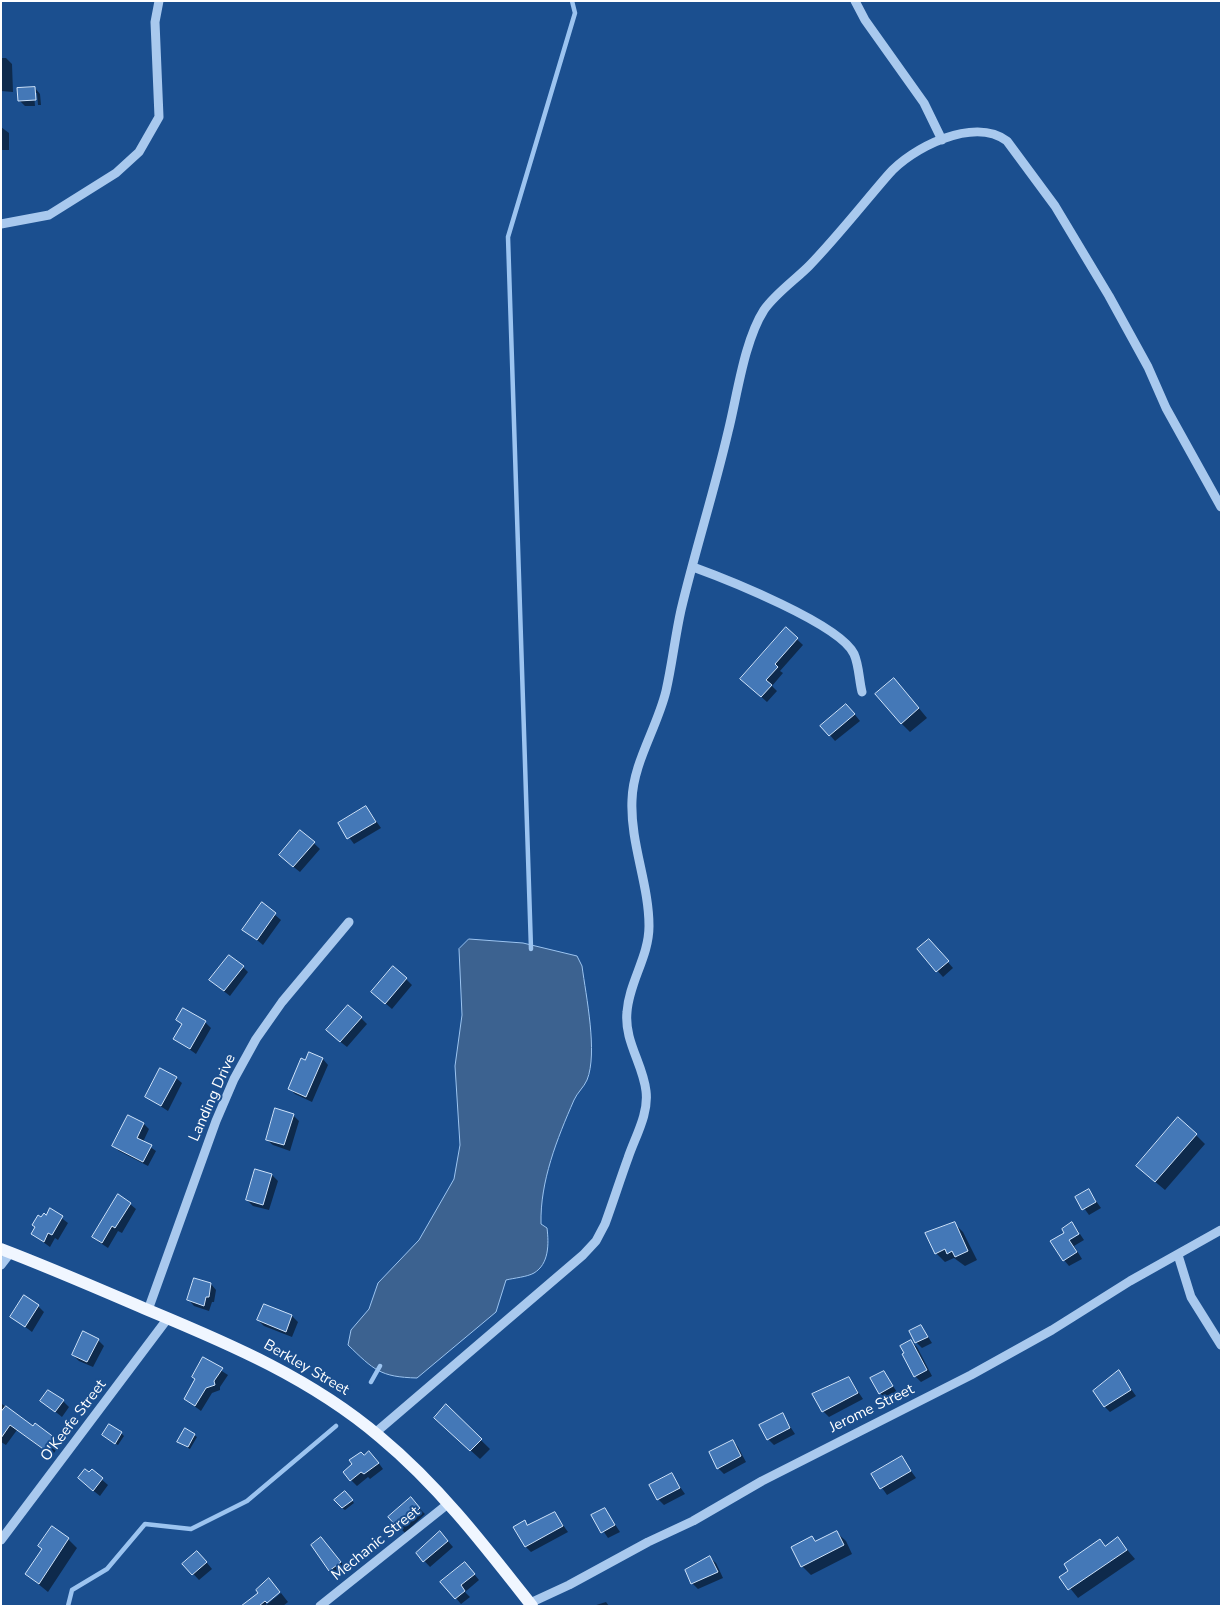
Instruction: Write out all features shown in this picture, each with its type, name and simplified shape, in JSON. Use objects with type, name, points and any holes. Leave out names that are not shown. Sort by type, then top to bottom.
[{"type":"main road","name":"Berkley Street","points":[[6,1250],[229,1344],[292,1376],[342,1407],[404,1458],[449,1503],[531,1604]]},
{"type":"street","points":[[1,224],[49,215],[116,173],[140,152],[159,117],[155,22],[159,1]]},
{"type":"street","points":[[855,1],[865,20],[924,103],[942,140]]},
{"type":"street","points":[[375,1433],[583,1255],[596,1241],[605,1224],[647,1100],[643,1076],[629,1039],[627,1023],[627,1009],[642,963],[649,926],[633,831],[632,795],[665,694],[680,613],[744,364],[757,323],[765,308],[808,266],[896,166],[915,150],[942,140],[970,132],[986,131],[999,135],[1027,166],[1055,206],[1113,304],[1221,508]]},
{"type":"street","points":[[693,567],[740,584],[790,608],[845,642],[854,654],[862,692]]},
{"type":"street","name":"Landing Drive","points":[[148,1310],[216,1121],[238,1072],[256,1039],[278,1008],[349,922]]},
{"type":"street","name":"Jerome Street","points":[[531,1604],[648,1542],[693,1521],[762,1481],[971,1375],[1052,1330],[1221,1230]]},
{"type":"street","points":[[1,1265],[6,1250]]},
{"type":"street","points":[[1178,1255],[1190,1297],[1221,1345]]},
{"type":"street","name":"O'Keefe Street","points":[[1,1540],[168,1318]]},
{"type":"street","name":"Mechanic Street","points":[[320,1606],[449,1503]]},
{"type":"water","points":[[469,939],[523,943],[577,956],[582,966],[590,1024],[590,1069],[587,1080],[575,1097],[562,1130],[551,1160],[543,1192],[541,1224],[547,1228],[548,1247],[543,1264],[534,1273],[506,1280],[496,1312],[417,1378],[394,1376],[372,1366],[348,1345],[351,1330],[369,1309],[378,1283],[419,1240],[454,1179],[460,1145],[455,1066],[462,1015],[459,949]]},
{"type":"building","points":[[35,87],[36,100],[18,101],[17,88]]},
{"type":"building","points":[[786,627],[798,638],[775,664],[778,667],[766,680],[772,685],[761,697],[740,679]]},
{"type":"building","points":[[894,678],[919,708],[901,724],[875,694]]},
{"type":"building","points":[[846,704],[855,714],[829,736],[820,726]]},
{"type":"building","points":[[366,806],[376,822],[347,839],[338,823]]},
{"type":"building","points":[[300,830],[315,842],[293,867],[279,855]]},
{"type":"building","points":[[262,902],[276,913],[257,940],[242,930]]},
{"type":"building","points":[[929,939],[949,961],[936,972],[917,949]]},
{"type":"building","points":[[229,955],[244,966],[224,991],[209,980]]},
{"type":"building","points":[[393,966],[407,978],[385,1004],[371,992]]},
{"type":"building","points":[[348,1005],[362,1017],[340,1042],[326,1030]]},
{"type":"building","points":[[183,1008],[206,1021],[190,1049],[173,1039],[182,1024],[176,1020]]},
{"type":"building","points":[[309,1052],[323,1058],[306,1097],[288,1089],[301,1058],[305,1060]]},
{"type":"building","points":[[160,1068],[177,1077],[161,1106],[145,1097]]},
{"type":"building","points":[[275,1108],[294,1114],[284,1145],[266,1140]]},
{"type":"building","points":[[128,1115],[144,1123],[137,1138],[152,1145],[143,1162],[112,1146]]},
{"type":"building","points":[[1178,1117],[1197,1134],[1155,1182],[1136,1166]]},
{"type":"building","points":[[255,1169],[272,1174],[263,1205],[246,1200]]},
{"type":"building","points":[[1089,1189],[1096,1202],[1082,1210],[1075,1197]]},
{"type":"building","points":[[118,1194],[131,1203],[115,1228],[112,1226],[102,1243],[92,1237]]},
{"type":"building","points":[[50,1208],[63,1216],[52,1235],[48,1233],[44,1242],[31,1234],[35,1227],[32,1225],[38,1215],[41,1217],[44,1213],[46,1215]]},
{"type":"building","points":[[955,1222],[968,1251],[955,1257],[952,1251],[947,1254],[945,1249],[935,1254],[925,1233]]},
{"type":"building","points":[[1072,1222],[1079,1234],[1069,1240],[1077,1252],[1063,1261],[1050,1241],[1064,1233],[1062,1229]]},
{"type":"building","points":[[194,1278],[211,1283],[209,1297],[206,1297],[204,1306],[187,1300]]},
{"type":"building","points":[[24,1295],[39,1305],[25,1327],[10,1317]]},
{"type":"building","points":[[264,1304],[292,1315],[286,1332],[257,1320]]},
{"type":"building","points":[[921,1325],[928,1337],[915,1343],[909,1331]]},
{"type":"building","points":[[83,1331],[99,1339],[87,1362],[72,1355]]},
{"type":"building","points":[[911,1340],[927,1370],[914,1377],[900,1346]]},
{"type":"building","points":[[203,1357],[223,1368],[214,1381],[215,1385],[206,1388],[195,1406],[184,1399],[195,1379],[192,1377]]},
{"type":"building","points":[[1119,1370],[1131,1390],[1104,1407],[1093,1391]]},
{"type":"building","points":[[884,1371],[893,1386],[879,1394],[870,1378]]},
{"type":"building","points":[[849,1377],[858,1393],[822,1412],[812,1394]]},
{"type":"building","points":[[48,1390],[64,1400],[55,1412],[40,1401]]},
{"type":"building","points":[[446,1404],[482,1439],[470,1451],[434,1418]]},
{"type":"building","points":[[6,1406],[33,1426],[35,1423],[55,1438],[46,1451],[10,1425],[1,1438],[1,1412]]},
{"type":"building","points":[[783,1413],[790,1428],[767,1440],[759,1425]]},
{"type":"building","points":[[109,1424],[122,1432],[115,1444],[102,1435]]},
{"type":"building","points":[[185,1428],[195,1434],[188,1447],[177,1442]]},
{"type":"building","points":[[733,1440],[741,1456],[717,1469],[709,1452]]},
{"type":"building","points":[[369,1451],[379,1463],[364,1474],[361,1472],[350,1481],[343,1472],[352,1464],[349,1460],[361,1452],[364,1455]]},
{"type":"building","points":[[902,1456],[911,1471],[880,1489],[871,1474]]},
{"type":"building","points":[[85,1469],[89,1472],[92,1469],[103,1478],[93,1491],[78,1478]]},
{"type":"building","points":[[672,1473],[680,1488],[657,1500],[649,1485]]},
{"type":"building","points":[[345,1491],[353,1500],[342,1508],[334,1500]]},
{"type":"building","points":[[411,1497],[420,1508],[398,1528],[388,1517]]},
{"type":"building","points":[[605,1508],[615,1525],[601,1533],[591,1515]]},
{"type":"building","points":[[555,1512],[563,1526],[525,1547],[513,1527],[525,1520],[527,1525]]},
{"type":"building","points":[[52,1526],[69,1538],[39,1584],[25,1574],[42,1549],[38,1546]]},
{"type":"building","points":[[440,1531],[448,1541],[423,1562],[416,1553]]},
{"type":"building","points":[[837,1531],[844,1545],[801,1567],[791,1547],[812,1536],[815,1541]]},
{"type":"building","points":[[321,1537],[341,1562],[329,1571],[311,1545]]},
{"type":"building","points":[[1118,1537],[1127,1550],[1068,1590],[1059,1577],[1068,1571],[1064,1564],[1100,1539],[1105,1546]]},
{"type":"building","points":[[197,1551],[207,1562],[192,1575],[182,1564]]},
{"type":"building","points":[[710,1556],[718,1572],[691,1584],[685,1570]]},
{"type":"building","points":[[465,1562],[475,1574],[461,1585],[465,1591],[455,1599],[440,1582]]},
{"type":"building","points":[[269,1578],[280,1592],[267,1603],[265,1601],[259,1606],[241,1606],[258,1593],[256,1590]]},
{"type":"waterway","points":[[531,949],[508,237],[575,13],[572,1]]},
{"type":"waterway","points":[[371,1382],[380,1366]]},
{"type":"waterway","points":[[68,1606],[72,1590],[107,1569],[145,1524],[191,1529],[247,1501],[336,1426]]}]
